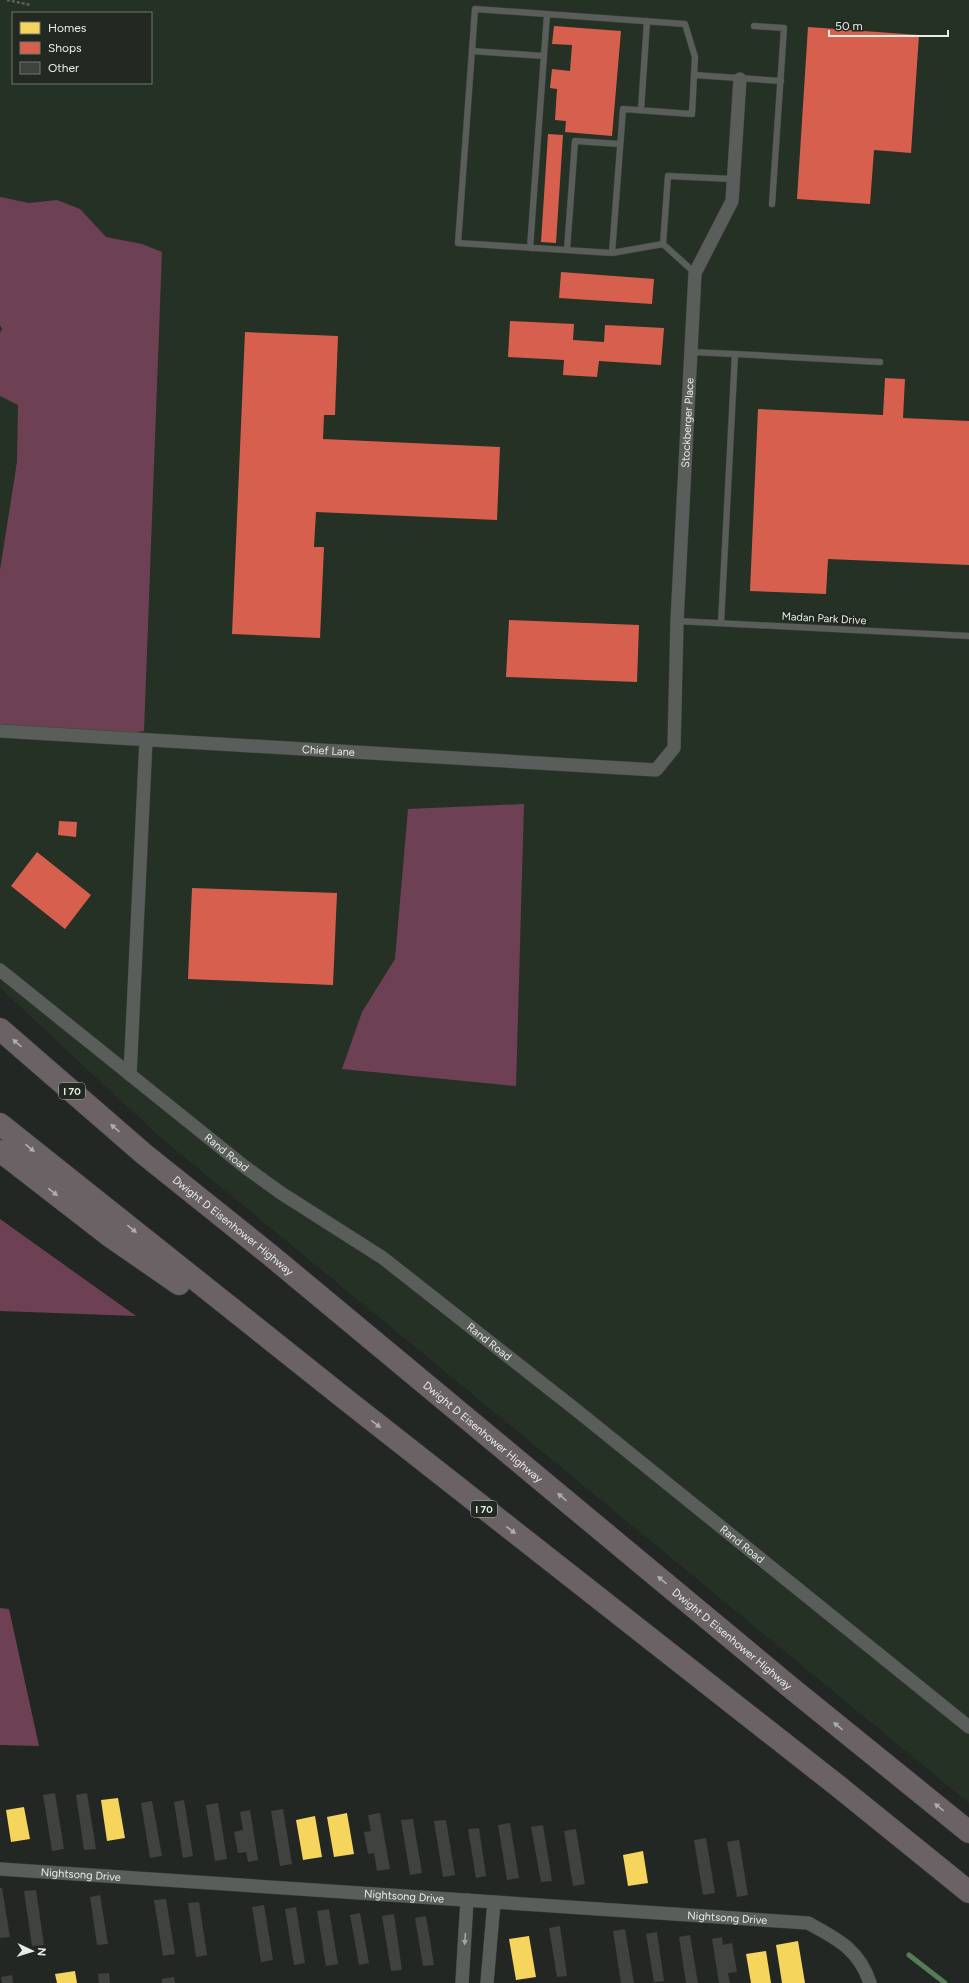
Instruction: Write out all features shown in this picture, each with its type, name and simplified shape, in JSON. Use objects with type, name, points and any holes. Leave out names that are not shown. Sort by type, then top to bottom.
[{"type":"highway","name":"Dwight D Eisenhower Highway","points":[[0,1029],[144,1154],[287,1269],[790,1687],[969,1832]]},
{"type":"highway","name":"I 70","points":[[0,1124],[349,1402],[838,1786],[969,1892]]},
{"type":"highway","points":[[0,1151],[111,1237],[349,1402]]},
{"type":"street","name":"Stockberger Place","points":[[656,770],[674,748],[677,621],[695,273],[732,201],[740,79]]},
{"type":"street","name":"Chief Lane","points":[[0,731],[656,770]]},
{"type":"street","points":[[130,1075],[146,740]]},
{"type":"street","name":"Rand Road","points":[[0,970],[245,1167],[281,1193],[383,1258],[574,1408],[969,1727]]},
{"type":"street","name":"Nightsong Drive","points":[[0,1869],[808,1923],[848,1947],[863,1964],[870,1983]]},
{"type":"street","points":[[462,1983],[467,1900]]},
{"type":"street","points":[[487,1983],[494,1902]]},
{"type":"lane","points":[[612,253],[623,109],[692,114],[695,57],[685,24],[475,9],[458,243],[612,253],[663,244]]},
{"type":"lane","points":[[530,248],[547,14]]},
{"type":"lane","points":[[641,110],[647,22]]},
{"type":"lane","points":[[754,26],[784,28],[772,204]]},
{"type":"lane","points":[[472,51],[544,56]]},
{"type":"lane","points":[[694,76],[781,81]]},
{"type":"lane","points":[[567,250],[575,141],[620,144]]},
{"type":"lane","points":[[663,244],[668,176],[733,179]]},
{"type":"lane","points":[[663,244],[695,273]]},
{"type":"lane","points":[[690,352],[880,362]]},
{"type":"lane","points":[[722,623],[735,354]]},
{"type":"lane","name":"Madan Park Drive","points":[[677,621],[969,636]]},
{"type":"path","points":[[7,0],[30,4]]},
{"type":"shaded area","points":[[0,0],[969,0],[969,1803],[159,1136],[0,988]]},
{"type":"shaded area","points":[[0,197],[29,203],[57,200],[80,209],[106,237],[142,244],[162,252],[144,731],[115,735],[0,724],[0,570],[17,462],[18,405],[0,396],[0,333],[2,329],[0,325]]},
{"type":"shaded area","points":[[524,804],[516,1086],[342,1069],[362,1012],[395,959],[408,809]]},
{"type":"shaded area","points":[[0,1219],[136,1316],[0,1311]]},
{"type":"shaded area","points":[[0,1608],[9,1609],[39,1746],[0,1745]]},
{"type":"building: Homes","points":[[118,1798],[125,1838],[107,1841],[101,1800]]},
{"type":"building: Homes","points":[[24,1807],[30,1839],[11,1842],[6,1810]]},
{"type":"building: Homes","points":[[347,1813],[354,1854],[334,1857],[327,1817]]},
{"type":"building: Homes","points":[[315,1816],[322,1857],[303,1860],[296,1820]]},
{"type":"building: Homes","points":[[643,1851],[648,1883],[628,1886],[623,1855]]},
{"type":"building: Homes","points":[[529,1936],[536,1977],[516,1980],[509,1939]]},
{"type":"building: Homes","points":[[798,1941],[805,1983],[782,1983],[776,1945]]},
{"type":"building: Homes","points":[[766,1951],[771,1983],[751,1983],[746,1954]]},
{"type":"building: Homes","points":[[75,1971],[77,1983],[57,1983],[55,1974]]},
{"type":"building: Shops","points":[[554,26],[621,31],[612,136],[565,132],[566,121],[555,120],[557,89],[550,88],[552,69],[570,71],[572,45],[552,44]]},
{"type":"building: Shops","points":[[808,27],[919,35],[911,153],[874,150],[870,204],[797,199]]},
{"type":"building: Shops","points":[[548,134],[563,135],[556,243],[541,242]]},
{"type":"building: Shops","points":[[561,272],[654,279],[652,304],[559,298]]},
{"type":"building: Shops","points":[[510,321],[574,324],[573,340],[604,342],[605,325],[664,328],[661,365],[599,361],[597,377],[563,375],[564,360],[508,357]]},
{"type":"building: Shops","points":[[245,332],[338,336],[335,415],[324,415],[323,439],[500,447],[497,520],[316,512],[314,547],[324,547],[320,638],[232,634]]},
{"type":"building: Shops","points":[[885,378],[905,379],[903,418],[969,421],[969,565],[828,559],[826,594],[750,591],[758,409],[883,415]]},
{"type":"building: Shops","points":[[509,620],[639,625],[637,682],[506,677]]},
{"type":"building: Shops","points":[[59,821],[77,822],[76,837],[58,835]]},
{"type":"building: Shops","points":[[37,852],[91,895],[65,929],[11,886]]},
{"type":"building: Shops","points":[[192,888],[337,893],[333,985],[188,979]]},
{"type":"building: Other","points":[[55,1793],[64,1849],[52,1851],[43,1795]]},
{"type":"building: Other","points":[[87,1793],[96,1849],[84,1850],[76,1795]]},
{"type":"building: Other","points":[[184,1800],[193,1856],[183,1858],[174,1802]]},
{"type":"building: Other","points":[[152,1801],[162,1856],[150,1858],[141,1803]]},
{"type":"building: Other","points":[[218,1803],[227,1859],[215,1861],[206,1805]]},
{"type":"building: Other","points":[[283,1809],[292,1864],[280,1866],[271,1811]]},
{"type":"building: Other","points":[[250,1810],[258,1860],[248,1862],[246,1852],[238,1853],[234,1832],[243,1830],[240,1812]]},
{"type":"building: Other","points":[[380,1813],[390,1869],[377,1871],[374,1853],[368,1854],[364,1832],[371,1831],[368,1815]]},
{"type":"building: Other","points":[[413,1819],[422,1873],[410,1875],[401,1820]]},
{"type":"building: Other","points":[[446,1820],[455,1875],[443,1877],[434,1821]]},
{"type":"building: Other","points":[[510,1823],[519,1878],[507,1880],[498,1825]]},
{"type":"building: Other","points":[[543,1825],[552,1881],[541,1882],[531,1827]]},
{"type":"building: Other","points":[[479,1828],[486,1876],[476,1878],[468,1829]]},
{"type":"building: Other","points":[[576,1829],[585,1884],[573,1886],[564,1831]]},
{"type":"building: Other","points":[[706,1838],[715,1893],[703,1895],[694,1840]]},
{"type":"building: Other","points":[[739,1840],[748,1895],[737,1897],[727,1842]]},
{"type":"building: Other","points":[[0,1888],[2,1888],[10,1937],[0,1938]]},
{"type":"building: Other","points":[[36,1890],[44,1945],[32,1946],[24,1891]]},
{"type":"building: Other","points":[[100,1895],[108,1944],[97,1945],[90,1897]]},
{"type":"building: Other","points":[[166,1899],[175,1954],[163,1956],[154,1900]]},
{"type":"building: Other","points":[[199,1902],[207,1955],[196,1957],[188,1903]]},
{"type":"building: Other","points":[[264,1905],[273,1960],[261,1962],[252,1907]]},
{"type":"building: Other","points":[[296,1907],[305,1963],[294,1965],[285,1909]]},
{"type":"building: Other","points":[[329,1909],[338,1964],[326,1966],[317,1911]]},
{"type":"building: Other","points":[[360,1913],[369,1963],[359,1965],[350,1915]]},
{"type":"building: Other","points":[[394,1914],[402,1970],[391,1971],[382,1916]]},
{"type":"building: Other","points":[[426,1916],[434,1965],[423,1966],[415,1918]]},
{"type":"building: Other","points":[[560,1926],[567,1976],[557,1977],[549,1928]]},
{"type":"building: Other","points":[[625,1929],[634,1983],[621,1983],[613,1931]]},
{"type":"building: Other","points":[[657,1932],[664,1981],[654,1982],[646,1934]]},
{"type":"building: Other","points":[[690,1935],[698,1983],[686,1983],[679,1937]]},
{"type":"building: Other","points":[[722,1937],[723,1945],[732,1943],[737,1972],[728,1973],[730,1983],[719,1983],[712,1939]]},
{"type":"building: Other","points":[[109,1973],[110,1983],[99,1983],[98,1974]]},
{"type":"building: Other","points":[[12,1975],[13,1983],[2,1983],[1,1977]]},
{"type":"building: Other","points":[[174,1977],[175,1983],[162,1983],[162,1979]]},
{"type":"waterway","points":[[909,1955],[945,1983]]}]
